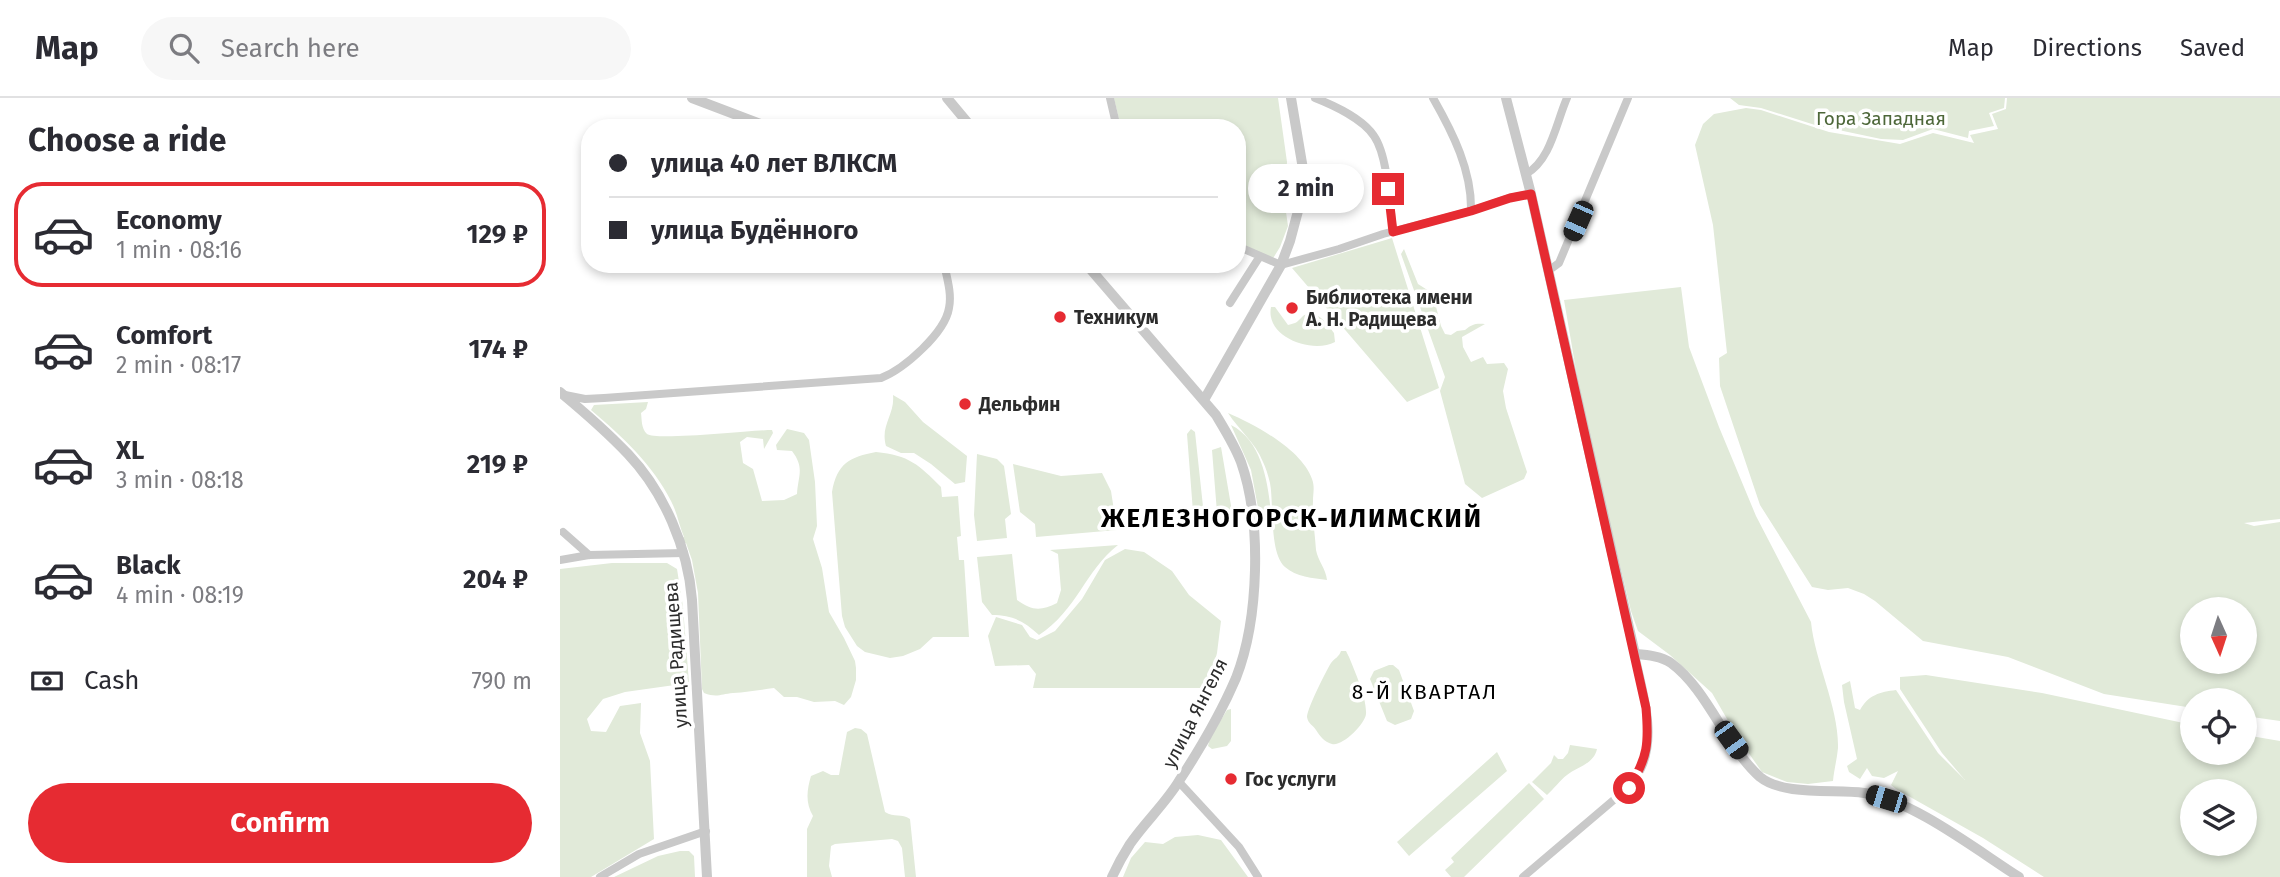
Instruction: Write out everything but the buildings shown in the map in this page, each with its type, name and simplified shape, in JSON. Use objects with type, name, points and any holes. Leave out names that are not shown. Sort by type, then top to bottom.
[{"type":"street","points":[[692,98],[747,119]]},
{"type":"street","points":[[947,98],[964,119]]},
{"type":"street","points":[[1110,98],[1115,119]]},
{"type":"street","points":[[1205,400],[1281,265],[1298,212],[1303,169],[1291,98]]},
{"type":"street","points":[[1315,98],[1333,105],[1367,128],[1376,138],[1385,167],[1393,232]]},
{"type":"street","points":[[1433,98],[1463,158],[1472,197],[1471,211]]},
{"type":"street","points":[[1506,98],[1531,194],[1635,654],[1648,733],[1645,757],[1629,788],[1523,877]]},
{"type":"street","points":[[1526,174],[1535,169],[1545,157],[1567,98]]},
{"type":"street","points":[[1548,271],[1559,263],[1628,98]]},
{"type":"street","points":[[1246,250],[1281,265],[1531,194]]},
{"type":"street","points":[[1230,303],[1261,256]]},
{"type":"street","points":[[561,393],[585,399],[881,378],[897,370],[915,355],[947,319],[950,293],[946,273]]},
{"type":"street","name":"улица Янгеля","points":[[1094,273],[1205,400],[1231,440],[1247,488],[1253,536],[1255,589],[1253,615],[1236,676],[1179,782],[1130,845],[1112,877]]},
{"type":"street","name":"улица Радищева","points":[[561,393],[628,454],[663,503],[684,553],[691,581],[707,877]]},
{"type":"street","points":[[563,532],[589,555]]},
{"type":"street","points":[[560,560],[589,555],[684,553]]},
{"type":"street","points":[[1635,654],[1656,656],[1670,662],[1689,681],[1761,777],[1777,786],[1800,790],[1867,793],[1886,799],[1930,819],[2019,877]]},
{"type":"street","points":[[1179,782],[1239,847],[1258,877]]},
{"type":"street","points":[[600,877],[639,854],[706,831]]},
{"type":"green space","points":[[1114,98],[1278,98],[1287,162],[1284,198],[1288,226],[1272,260],[1246,247],[1246,119],[1119,119]]},
{"type":"green space","name":"Гора Западная","points":[[1730,98],[2005,98],[2004,108],[1989,113],[1994,126],[1969,131],[1968,138],[1933,129],[1903,140],[1881,139],[1815,125],[1761,108],[1739,105]]},
{"type":"green space","points":[[2007,98],[2280,98],[2280,519],[2244,523],[2254,526],[2280,522],[2280,721],[2257,718],[2257,688],[2180,688],[2180,706],[2104,694],[2008,657],[1923,641],[1864,594],[1848,588],[1828,590],[1812,587],[1760,505],[1720,386],[1719,358],[1727,353],[1713,225],[1695,145],[1703,124],[1714,114],[1746,108],[1761,110],[1829,132],[1900,144],[1933,133],[1974,143],[1970,135],[1998,129],[1992,114],[2006,109]]},
{"type":"green space","points":[[1392,238],[1439,388],[1407,402],[1292,268]]},
{"type":"green space","points":[[1404,249],[1418,284],[1429,291],[1434,299],[1445,334],[1451,335],[1474,324],[1485,324],[1462,337],[1463,347],[1471,362],[1483,357],[1487,364],[1504,363],[1508,369],[1503,391],[1506,408],[1527,472],[1524,479],[1482,498],[1465,484],[1440,391],[1445,377],[1401,254]]},
{"type":"green space","points":[[1681,287],[1689,347],[1719,427],[1756,516],[1811,622],[1835,717],[1838,748],[1833,781],[1808,784],[1787,782],[1762,772],[1712,693],[1670,655],[1638,631],[1631,611],[1583,411],[1564,300]]},
{"type":"green space","points":[[1271,307],[1275,307],[1288,325],[1307,314],[1316,315],[1334,333],[1335,342],[1314,346],[1292,340],[1275,327],[1271,318]]},
{"type":"green space","points":[[893,395],[905,402],[923,422],[967,456],[965,482],[955,484],[914,453],[901,453],[886,446],[885,432]]},
{"type":"green space","points":[[648,402],[641,413],[642,424],[647,434],[654,436],[772,430],[764,449],[763,439],[747,437],[740,442],[743,463],[753,469],[762,501],[784,500],[797,494],[800,472],[796,457],[792,451],[777,450],[776,445],[787,429],[804,433],[809,440],[817,526],[813,539],[822,568],[829,612],[844,638],[856,668],[851,697],[844,705],[835,701],[814,702],[797,697],[784,697],[774,688],[719,695],[704,693],[698,593],[686,543],[681,545],[678,539],[684,537],[675,510],[664,488],[646,463],[591,410],[594,405]]},
{"type":"green space","points":[[1228,413],[1277,440],[1307,468],[1313,485],[1316,550],[1327,580],[1294,573],[1280,560],[1274,540],[1270,483],[1266,469],[1256,448]]},
{"type":"green space","points":[[1231,425],[1251,443],[1258,455],[1267,482],[1272,523],[1261,524],[1251,470]]},
{"type":"green space","points":[[1191,429],[1195,432],[1205,525],[1200,529],[1194,525],[1187,434]]},
{"type":"green space","points":[[1221,447],[1234,523],[1218,525],[1212,450]]},
{"type":"green space","points":[[876,452],[913,462],[941,487],[942,497],[958,496],[961,536],[957,537],[959,560],[964,560],[969,637],[933,637],[920,649],[890,658],[865,652],[857,646],[845,627],[832,492],[837,474],[846,463]]},
{"type":"green space","points":[[977,454],[997,459],[1004,466],[1011,514],[1005,519],[1007,538],[977,541],[974,515]]},
{"type":"green space","points":[[1013,464],[1061,476],[1102,473],[1111,491],[1117,530],[1036,537],[1035,524],[1020,512]]},
{"type":"green space","points":[[1118,545],[1097,567],[1063,614],[1039,635],[1017,620],[992,615],[982,602],[977,557],[1012,554],[1017,600],[1032,608],[1041,608],[1057,603],[1061,590],[1058,554],[1050,550]]},
{"type":"green space","points":[[1125,549],[1144,552],[1172,571],[1189,595],[1221,621],[1217,653],[1208,688],[1033,688],[1036,674],[1029,665],[995,666],[988,636],[996,617],[1022,625],[1030,637],[1037,640],[1055,631],[1082,599],[1105,560]]},
{"type":"green space","points":[[612,563],[667,563],[677,569],[689,683],[625,692],[603,699],[587,719],[591,731],[606,732],[620,706],[641,703],[640,733],[650,761],[654,839],[591,877],[560,877],[560,569]]},
{"type":"green space","points":[[1341,651],[1346,651],[1357,677],[1365,700],[1366,714],[1352,734],[1341,742],[1332,744],[1322,739],[1307,717],[1325,674]]},
{"type":"green space","points":[[1389,665],[1399,670],[1414,711],[1411,719],[1395,725],[1387,721],[1370,679],[1374,671]]},
{"type":"green space","points":[[1926,675],[2042,693],[2180,722],[2180,765],[2257,765],[2257,737],[2280,741],[2280,877],[2044,877],[1983,838],[1896,789],[1891,785],[1898,771],[1884,778],[1872,776],[1867,768],[1860,779],[1849,772],[1847,766],[1857,759],[1842,685],[1850,681],[1855,708],[1860,710],[1875,695],[1896,690],[1938,753],[1965,780],[1942,753],[1900,689],[1900,677]]},
{"type":"green space","points":[[1231,709],[1231,741],[1227,746],[1212,749],[1208,746],[1210,738],[1227,710]]},
{"type":"green space","points":[[855,728],[867,734],[885,812],[910,819],[916,877],[905,877],[902,848],[898,841],[892,839],[835,844],[831,846],[829,866],[832,877],[807,877],[807,829],[813,816],[807,796],[811,776],[823,771],[839,775],[847,732]]},
{"type":"green space","points":[[1570,745],[1597,749],[1589,762],[1564,777],[1547,795],[1532,782],[1551,763],[1554,755],[1563,759]]},
{"type":"green space","points":[[1497,752],[1507,771],[1409,856],[1397,842]]},
{"type":"green space","points":[[1529,783],[1544,799],[1464,877],[1451,877],[1445,870],[1454,862],[1451,858]]},
{"type":"green space","points":[[1198,835],[1221,840],[1248,877],[1123,877],[1131,858],[1145,842],[1163,844],[1175,837]]},
{"type":"green space","points":[[689,851],[694,856],[695,877],[614,877],[658,856]]},
{"type":"place","name":"Библиотека имени А. Н. Радищева","points":[[1292,308]]},
{"type":"place","name":"Техникум","points":[[1060,317]]},
{"type":"place","name":"Дельфин","points":[[965,404]]},
{"type":"place","name":"Гос услуги","points":[[1231,779]]},
{"type":"district","name":"ЖЕЛЕЗНОГОРСК-ИЛИМСКИЙ","points":[[1292,518]]},
{"type":"district","name":"8-Й КВАРТАЛ","points":[[1425,692]]},
{"type":"route","points":[[1388,189],[1393,232],[1531,194],[1646,708],[1648,733],[1645,757],[1629,788]]}]
